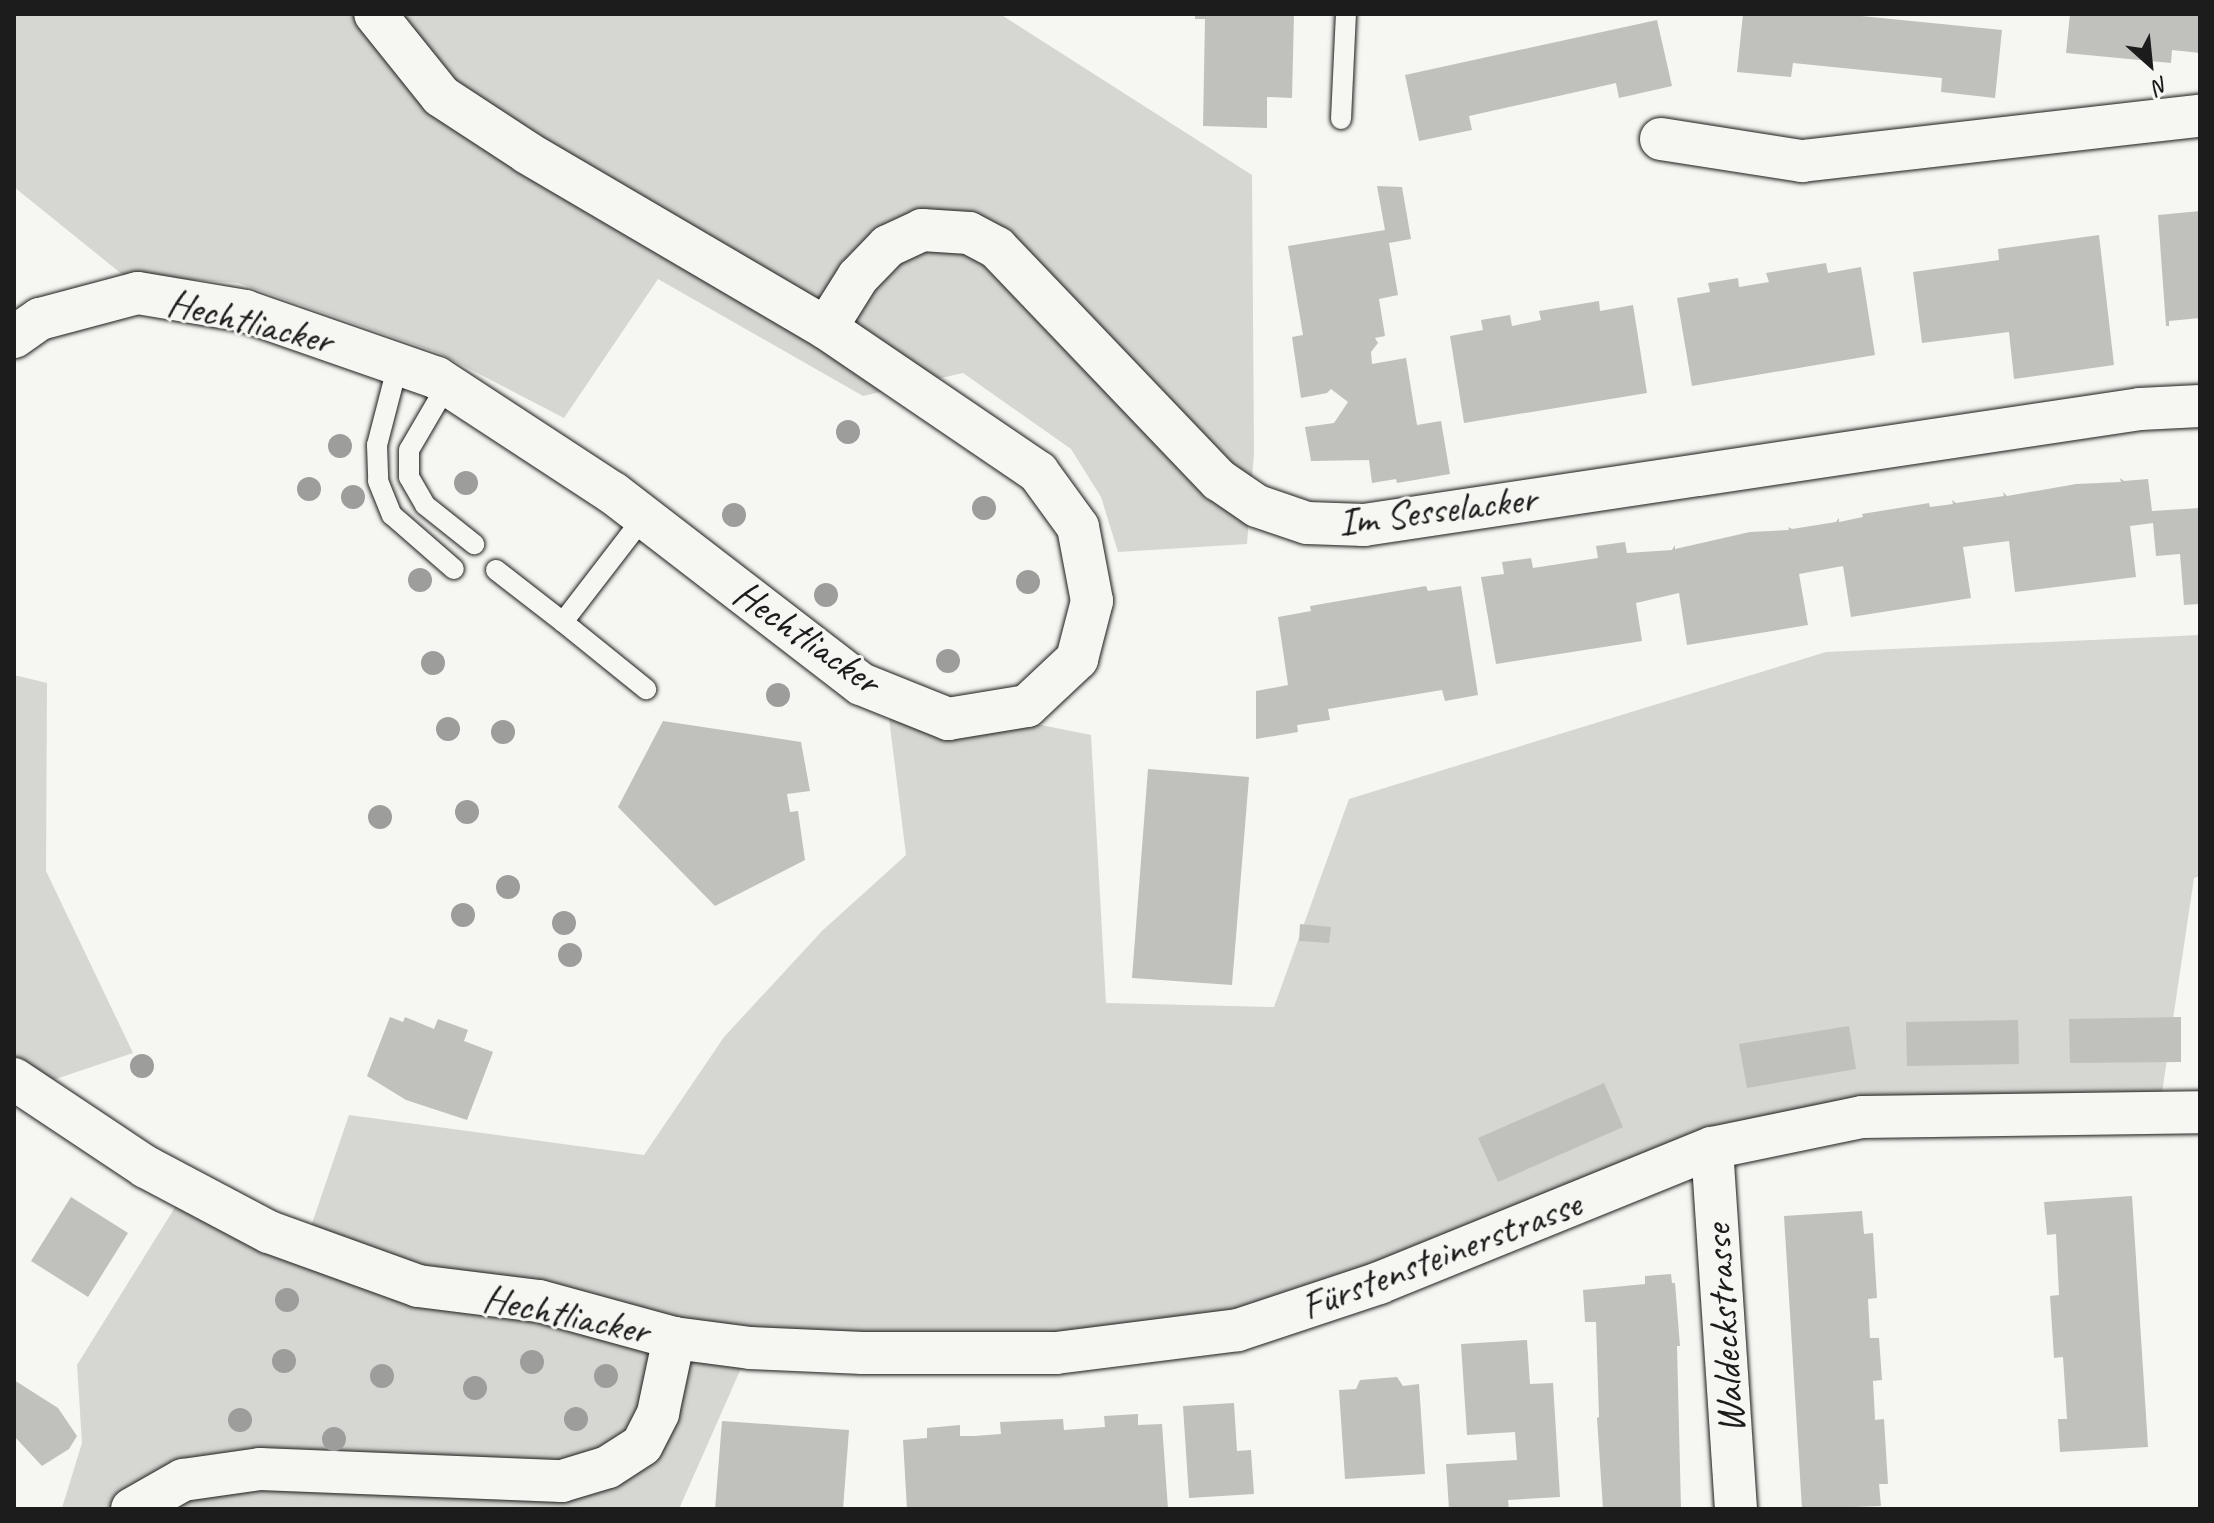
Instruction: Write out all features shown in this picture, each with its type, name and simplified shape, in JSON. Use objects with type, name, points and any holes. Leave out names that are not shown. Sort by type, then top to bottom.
[{"type":"street","name":"Hechtliacker","points":[[14,337],[40,319],[138,293],[245,311],[398,364],[447,385],[644,517],[861,684],[948,719],[1027,706],[1077,659],[1092,601],[1078,527],[1038,472],[826,328],[528,153],[441,96],[375,14]]},
{"type":"street","points":[[1661,139],[1802,161],[2200,116]]},
{"type":"street","name":"Im Sesselacker","points":[[826,328],[858,277],[888,246],[922,230],[969,233],[997,248],[1219,480],[1257,506],[1307,523],[1364,525],[2140,409],[2200,406]]},
{"type":"street","name":"Hechtliacker","points":[[14,1079],[146,1167],[269,1232],[418,1286],[539,1301],[674,1338],[658,1413],[642,1445],[608,1467],[562,1481],[260,1469],[183,1480],[132,1509]]},
{"type":"street","name":"Fürstensteinerstrasse","points":[[674,1338],[750,1348],[863,1353],[1056,1353],[1238,1330],[1379,1283],[1712,1148],[1862,1117],[2200,1112]]},
{"type":"street","name":"Waldeckstrasse","points":[[1712,1148],[1736,1509]]},
{"type":"lane","points":[[1341,119],[1346,14]]},
{"type":"lane","points":[[398,364],[377,445],[378,481],[392,515],[454,569]]},
{"type":"lane","points":[[447,385],[409,450],[409,477],[425,505],[474,544]]},
{"type":"lane","points":[[563,622],[644,517]]},
{"type":"lane","points":[[496,570],[646,689]]},
{"type":"shaded area","points":[[14,14],[1000,14],[1252,175],[1254,453],[1247,544],[1118,552],[1101,497],[1071,449],[963,373],[863,396],[658,279],[564,418],[439,353],[238,283],[123,275],[14,187]]},
{"type":"shaded area","points":[[2200,635],[2200,876],[2194,878],[2159,1113],[1862,1117],[1238,1330],[750,1348],[679,1509],[62,1508],[82,1443],[77,1365],[187,1188],[305,1244],[349,1115],[644,1155],[724,1037],[822,931],[906,855],[886,694],[1091,735],[1106,1003],[1274,1007],[1349,799],[1826,652]]},
{"type":"shaded area","points":[[14,675],[47,683],[46,871],[133,1053],[14,1093]]},
{"type":"building","points":[[1195,14],[1294,14],[1292,98],[1267,97],[1267,128],[1203,126],[1205,19],[1195,19]]},
{"type":"building","points":[[1743,14],[1841,14],[2002,30],[1995,98],[1941,92],[1942,78],[1793,63],[1791,77],[1737,72]]},
{"type":"building","points":[[2070,14],[2200,14],[2200,53],[2172,50],[2171,63],[2066,53]]},
{"type":"building","points":[[1657,20],[1672,86],[1619,98],[1616,83],[1469,116],[1472,130],[1419,141],[1405,75]]},
{"type":"building","points":[[1377,186],[1402,187],[1411,239],[1389,243],[1398,295],[1379,299],[1385,336],[1375,338],[1378,343],[1371,352],[1372,364],[1406,358],[1417,425],[1441,421],[1450,474],[1397,483],[1396,479],[1372,483],[1369,460],[1311,461],[1305,427],[1334,423],[1348,402],[1331,389],[1327,393],[1301,398],[1292,337],[1303,335],[1288,246],[1385,230]]},
{"type":"building","points":[[2200,211],[2200,318],[2169,321],[2169,326],[2166,326],[2158,215]]},
{"type":"building","points":[[2099,235],[2114,365],[2014,379],[2009,332],[1922,343],[1913,272],[1999,260],[1998,249]]},
{"type":"building","points":[[1826,263],[1828,273],[1861,267],[1875,355],[1692,386],[1677,298],[1710,292],[1708,283],[1738,278],[1739,287],[1769,282],[1766,273]]},
{"type":"building","points":[[1599,301],[1600,311],[1633,305],[1647,393],[1464,423],[1450,336],[1483,330],[1481,320],[1510,315],[1512,326],[1541,320],[1539,311]]},
{"type":"building","points":[[2120,478],[2124,481],[2148,479],[2152,511],[2200,508],[2200,604],[2184,605],[2180,554],[2156,556],[2153,523],[2130,526],[2136,577],[2015,592],[2009,541],[1963,547],[1971,598],[1851,617],[1843,566],[1799,574],[1808,625],[1687,645],[1679,593],[1636,603],[1642,641],[1496,664],[1481,577],[1504,574],[1502,562],[1531,558],[1533,568],[1598,558],[1596,546],[1625,542],[1627,553],[1672,550],[1675,545],[1675,549],[1750,532],[1789,530],[1788,527],[1792,529],[1836,522],[1839,518],[1839,522],[1863,517],[1862,514],[1929,503],[1930,507],[1953,504],[1952,500],[1956,503],[2004,496],[2003,492],[2007,496],[2076,484],[2121,482]]},
{"type":"building","points":[[1426,586],[1428,591],[1461,586],[1478,695],[1445,701],[1442,690],[1328,709],[1330,720],[1297,725],[1298,732],[1256,739],[1256,691],[1288,685],[1278,617],[1311,611],[1310,606]]},
{"type":"building","points":[[663,721],[801,742],[810,791],[787,794],[790,812],[798,811],[805,860],[715,906],[618,807]]},
{"type":"building","points":[[1148,769],[1249,777],[1232,985],[1132,978]]},
{"type":"building","points":[[1300,924],[1331,927],[1329,943],[1299,941]]},
{"type":"building","points":[[390,1017],[403,1022],[405,1017],[434,1029],[438,1019],[468,1030],[464,1041],[493,1052],[467,1120],[406,1100],[367,1076]]},
{"type":"building","points":[[2181,1017],[2181,1062],[2070,1063],[2069,1019]]},
{"type":"building","points":[[2018,1020],[2019,1064],[1907,1066],[1906,1022]]},
{"type":"building","points":[[1849,1026],[1856,1069],[1747,1088],[1739,1044]]},
{"type":"building","points":[[1604,1083],[1623,1127],[1498,1182],[1478,1138]]},
{"type":"building","points":[[2132,1196],[2148,1447],[2060,1452],[2058,1419],[2067,1419],[2063,1357],[2054,1358],[2050,1296],[2059,1295],[2056,1234],[2047,1235],[2044,1202]]},
{"type":"building","points":[[71,1197],[128,1233],[88,1297],[31,1261]]},
{"type":"building","points":[[1862,1211],[1864,1234],[1873,1233],[1877,1298],[1868,1299],[1870,1338],[1879,1338],[1882,1380],[1873,1381],[1875,1420],[1884,1419],[1888,1484],[1879,1484],[1881,1506],[1802,1509],[1784,1216]]},
{"type":"building","points":[[1671,1274],[1672,1283],[1675,1283],[1680,1346],[1677,1346],[1681,1509],[1603,1509],[1597,1418],[1596,1322],[1585,1322],[1583,1290],[1645,1284],[1645,1276]]},
{"type":"building","points":[[1527,1340],[1530,1384],[1553,1383],[1560,1497],[1508,1500],[1509,1509],[1449,1509],[1446,1464],[1517,1460],[1515,1432],[1467,1435],[1461,1344]]},
{"type":"building","points":[[1397,1377],[1403,1386],[1419,1384],[1425,1474],[1345,1479],[1339,1390],[1356,1389],[1360,1380]]},
{"type":"building","points":[[14,1380],[58,1408],[77,1436],[69,1449],[42,1466],[14,1436]]},
{"type":"building","points":[[1234,1403],[1237,1451],[1251,1450],[1254,1494],[1189,1498],[1183,1406]]},
{"type":"building","points":[[1138,1414],[1138,1425],[1162,1424],[1168,1509],[907,1509],[903,1440],[927,1438],[927,1428],[960,1425],[960,1436],[974,1436],[1001,1434],[1000,1422],[1063,1419],[1064,1430],[1105,1427],[1104,1416]]},
{"type":"building","points":[[722,1421],[849,1430],[843,1509],[715,1509]]}]
